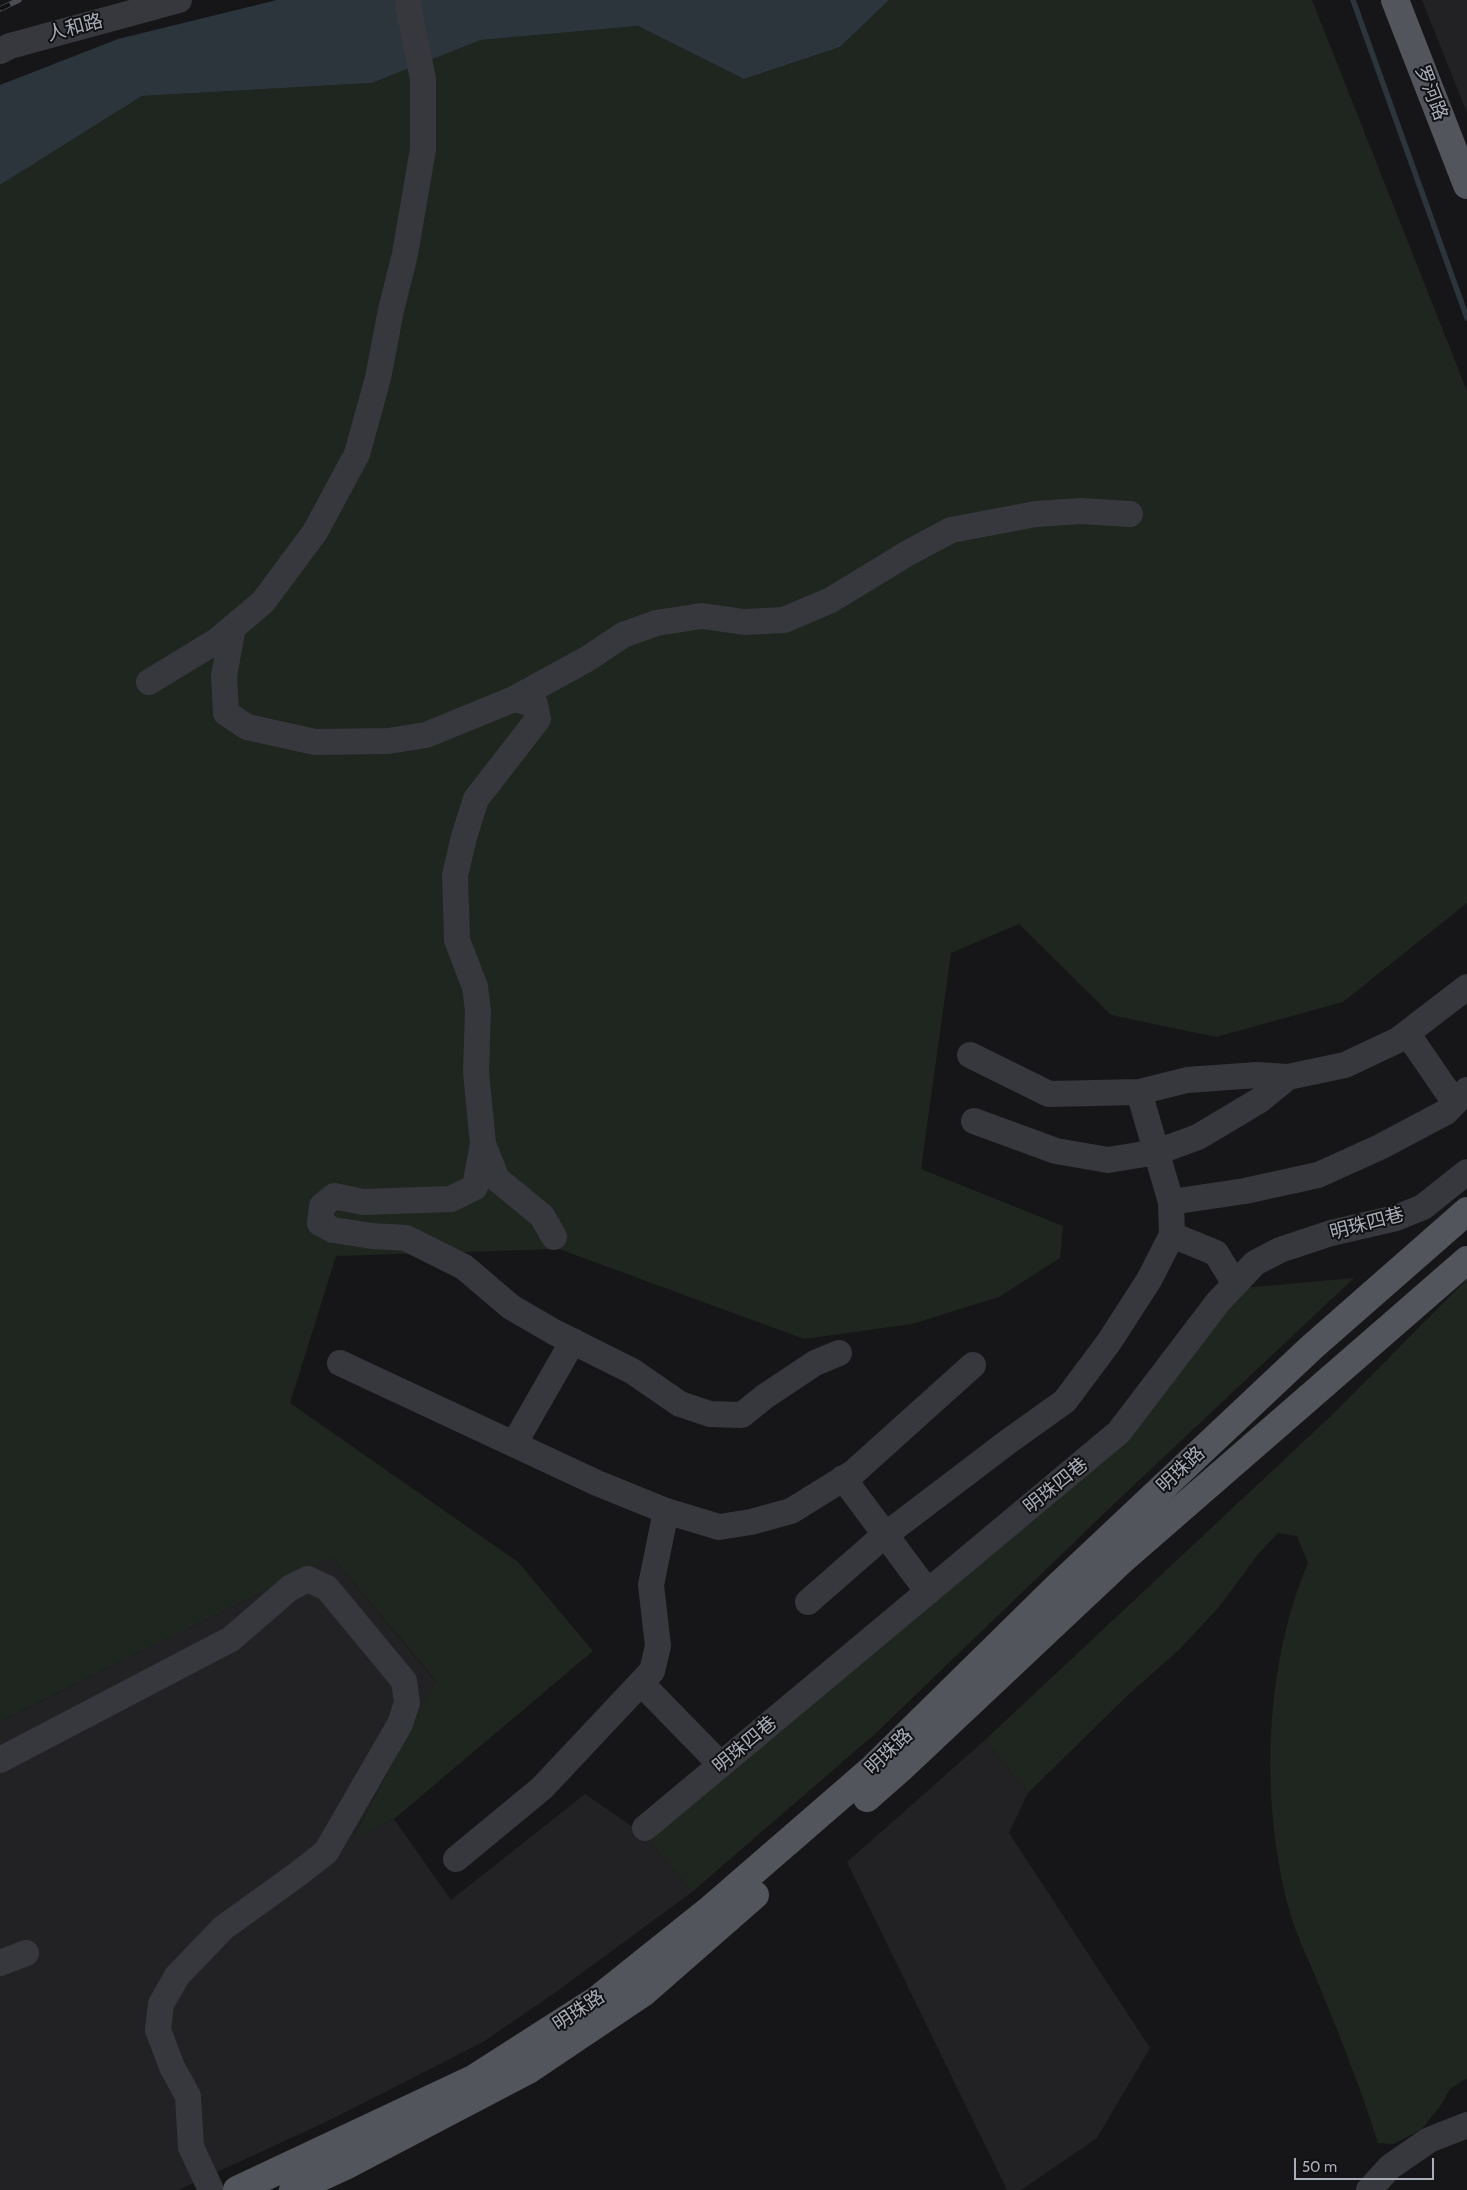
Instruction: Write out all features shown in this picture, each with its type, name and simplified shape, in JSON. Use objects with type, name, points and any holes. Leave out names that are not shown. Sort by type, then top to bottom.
[{"type":"main road","name":"罗河路","points":[[1395,0],[1467,185]]},
{"type":"main road","name":"明珠路","points":[[237,2190],[472,2079],[598,1999],[708,1911],[873,1768],[1063,1581],[1312,1347],[1467,1210]]},
{"type":"main road","name":"明珠路","points":[[293,2190],[345,2166],[530,2069],[643,1993],[901,1768],[1120,1561],[1467,1260]]},
{"type":"street","name":"人和路","points":[[0,51],[10,46],[179,0]]},
{"type":"street","points":[[149,682],[218,640],[263,602],[315,532],[357,454],[378,378],[391,310],[405,254],[423,148],[423,79],[408,5],[409,0]]},
{"type":"street","points":[[233,628],[224,676],[226,714],[248,727],[315,742],[388,741],[426,735],[514,699],[587,659],[623,635],[656,623],[702,616],[744,622],[784,620],[831,600],[908,553],[951,530],[1036,514],[1081,511],[1130,514]]},
{"type":"street","points":[[514,699],[535,704],[538,719],[476,799],[455,875],[457,940],[476,987],[478,1011],[476,1072],[483,1144],[475,1187],[451,1199],[363,1202],[334,1196],[322,1206],[320,1223],[333,1230],[372,1236],[406,1238],[464,1267],[511,1307],[632,1371],[680,1404],[710,1414],[742,1415],[764,1397],[816,1363],[839,1353]]},
{"type":"street","points":[[970,1055],[1049,1094],[1103,1095],[1139,1092],[1186,1080],[1257,1075],[1288,1077],[1345,1065],[1398,1040],[1467,987]]},
{"type":"street","points":[[1171,1202],[1245,1191],[1318,1175],[1380,1147],[1446,1112],[1461,1096],[1407,1033]]},
{"type":"street","points":[[974,1121],[1056,1151],[1108,1160],[1157,1152],[1198,1137],[1260,1100],[1288,1077]]},
{"type":"street","points":[[808,1602],[886,1535],[1009,1441],[1065,1401],[1109,1342],[1149,1280],[1172,1235],[1171,1202],[1139,1092]]},
{"type":"street","points":[[483,1144],[497,1179],[542,1216],[554,1237]]},
{"type":"street","name":"明珠四巷","points":[[645,1828],[1119,1432],[1218,1302],[1255,1263],[1280,1250],[1332,1233],[1396,1218],[1424,1207],[1467,1172]]},
{"type":"street","points":[[1172,1235],[1216,1253],[1235,1284]]},
{"type":"street","points":[[514,1444],[573,1341]]},
{"type":"street","points":[[340,1363],[597,1483],[666,1511],[719,1527],[751,1522],[791,1511],[854,1472],[973,1365]]},
{"type":"street","points":[[843,1478],[928,1592]]},
{"type":"street","points":[[456,1859],[542,1788],[652,1671],[658,1646],[651,1585],[666,1511]]},
{"type":"street","points":[[0,1760],[231,1639],[290,1588],[308,1579],[327,1588],[404,1681],[407,1703],[400,1724],[326,1852],[223,1928],[177,1976],[162,2004],[158,2030],[172,2067],[188,2096],[191,2147],[211,2190]]},
{"type":"street","points":[[640,1683],[721,1765]]},
{"type":"street","points":[[0,1962],[26,1953]]},
{"type":"street","points":[[1369,2190],[1390,2167],[1429,2140],[1467,2125]]},
{"type":"shaded area","points":[[277,0],[889,0],[840,47],[744,79],[638,26],[481,40],[372,83],[142,96],[0,185],[0,85],[118,39]]},
{"type":"shaded area","points":[[889,0],[1312,0],[1467,391],[1467,903],[1343,1002],[1216,1037],[1111,1015],[1019,924],[951,953],[921,1169],[1063,1226],[1060,1258],[999,1297],[912,1324],[804,1339],[559,1249],[336,1256],[290,1403],[518,1562],[593,1651],[394,1819],[353,1838],[436,1681],[332,1557],[0,1722],[0,185],[142,96],[372,83],[481,40],[638,26],[744,79],[840,47]]},
{"type":"shaded area","points":[[1422,0],[1467,0],[1467,113]]},
{"type":"shaded area","points":[[1354,1278],[1116,1502],[876,1733],[692,1892],[646,1836],[1124,1441],[1243,1288]]},
{"type":"shaded area","points":[[1467,1279],[1467,2078],[1450,2089],[1441,2105],[1421,2130],[1393,2144],[1378,2143],[1350,2063],[1298,1937],[1289,1909],[1280,1867],[1274,1824],[1271,1734],[1275,1689],[1282,1645],[1293,1603],[1308,1563],[1297,1536],[1278,1533],[1259,1553],[1219,1607],[1180,1649],[1129,1694],[1028,1793],[985,1740],[1335,1412]]},
{"type":"shaded area","points":[[332,1557],[436,1682],[353,1837],[394,1819],[451,1900],[585,1794],[646,1836],[692,1892],[556,1992],[483,2042],[328,2121],[178,2190],[0,2190],[0,1722]]},
{"type":"shaded area","points":[[985,1740],[1028,1793],[1009,1833],[1150,2048],[1097,2138],[1021,2190],[1007,2190],[847,1862]]},
{"type":"waterway","points":[[1353,0],[1467,318]]},
{"type":"railway","points":[[0,9],[19,0]]}]
